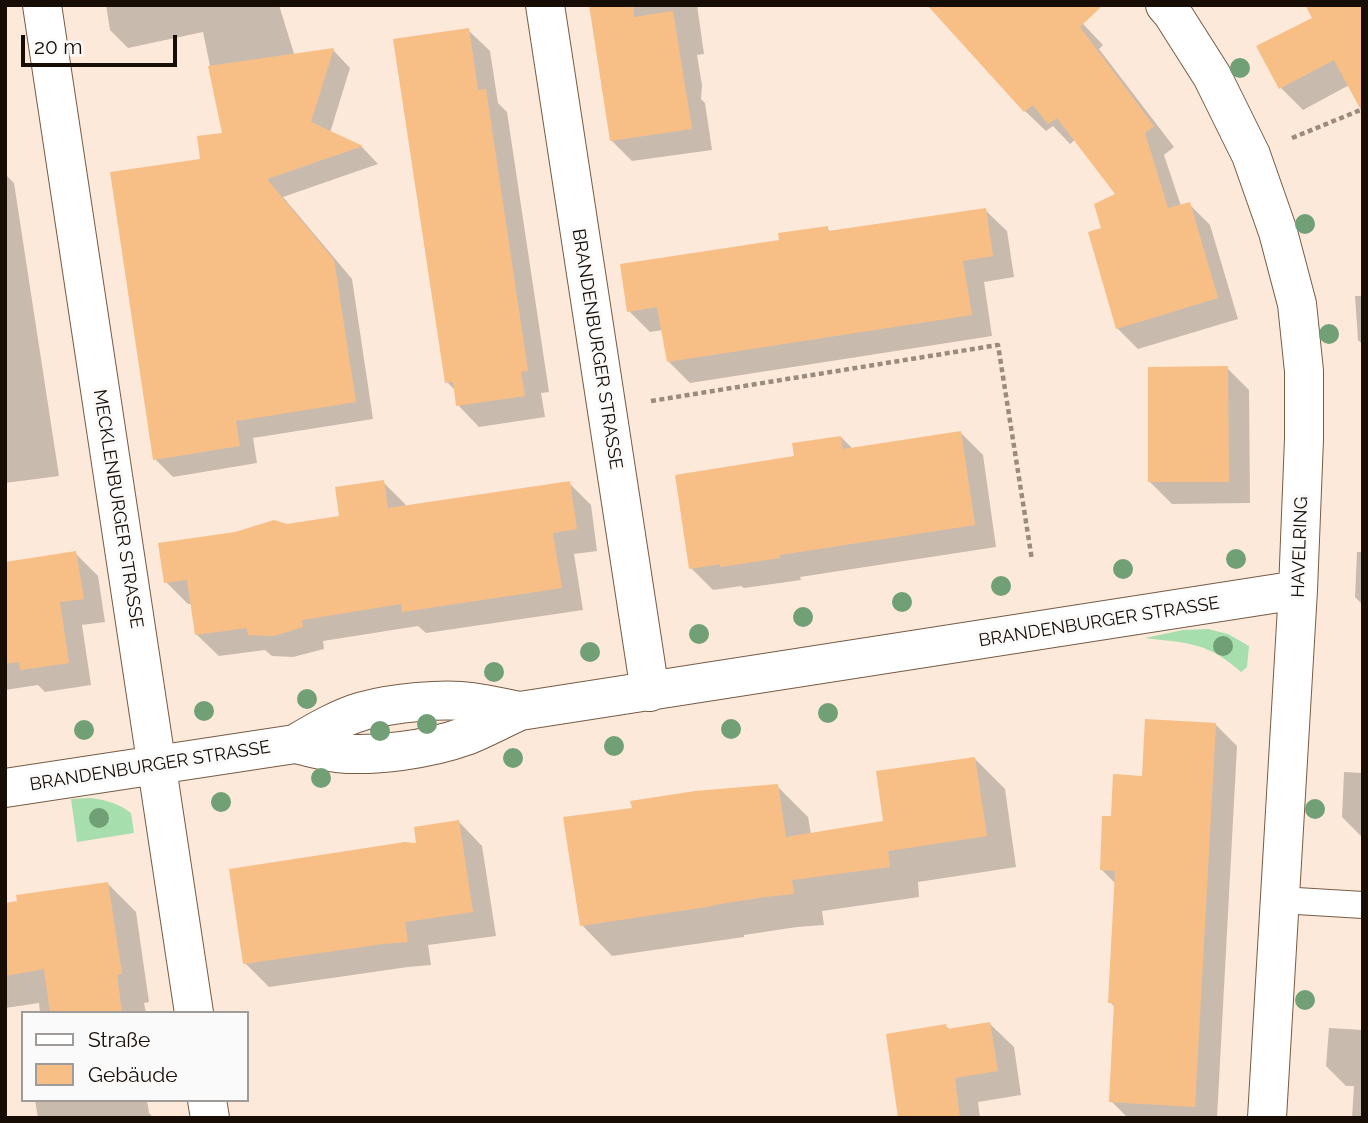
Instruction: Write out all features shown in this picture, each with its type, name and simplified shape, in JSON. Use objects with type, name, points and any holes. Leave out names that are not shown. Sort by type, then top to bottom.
[{"type":"street","name":"MECKLENBURGER STRASSE","points":[[42,5],[194,1011]]},
{"type":"street","name":"BRANDENBURGER STRASSE","points":[[545,5],[650,692]]},
{"type":"street","name":"HAVELRING","points":[[1166,5],[1212,76],[1251,155],[1278,232],[1297,304],[1304,371],[1304,452],[1298,590],[1267,1118]]},
{"type":"street","name":"BRANDENBURGER STRASSE","points":[[5,788],[295,744],[338,753],[407,750],[465,736],[520,711],[1298,590]]},
{"type":"lane","points":[[1280,900],[1363,905]]},
{"type":"path","points":[[1251,155],[1363,109]]},
{"type":"path","points":[[606,408],[998,345],[1032,560]]},
{"type":"green space","points":[[1208,629],[1228,634],[1249,646],[1247,667],[1241,672],[1207,649],[1145,638],[1183,630]]},
{"type":"green space","points":[[90,798],[112,802],[131,813],[134,833],[77,842],[71,799]]},
{"type":"building","points":[[589,5],[634,5],[634,17],[673,11],[692,129],[610,141]]},
{"type":"building","points":[[927,5],[1103,5],[1080,27],[1154,126],[1145,133],[1168,208],[1190,202],[1218,298],[1116,329],[1088,232],[1101,228],[1094,204],[1115,194],[1057,118],[1048,124],[1033,105],[1024,112]]},
{"type":"building","points":[[1305,5],[1363,5],[1363,114],[1334,60],[1279,89],[1256,46],[1312,18]]},
{"type":"building","points":[[469,28],[478,90],[486,89],[528,371],[521,372],[525,396],[456,406],[453,382],[445,383],[393,39]]},
{"type":"building","points":[[334,48],[311,122],[363,146],[267,179],[334,260],[356,402],[236,421],[240,446],[153,460],[110,172],[200,159],[197,136],[222,133],[208,66]]},
{"type":"building","points":[[986,208],[993,256],[963,261],[972,315],[667,362],[657,307],[627,312],[620,264],[779,240],[778,233],[828,226],[828,231]]},
{"type":"building","points":[[1228,366],[1229,482],[1148,482],[1148,367]]},
{"type":"building","points":[[961,431],[975,525],[780,555],[780,558],[689,569],[675,475],[794,456],[792,443],[841,436],[843,449]]},
{"type":"building","points":[[384,480],[388,508],[570,481],[577,529],[553,533],[562,588],[402,612],[401,604],[302,620],[303,627],[274,636],[248,635],[247,628],[195,635],[187,580],[164,583],[158,543],[235,532],[274,520],[287,524],[339,516],[335,487]]},
{"type":"building","points":[[76,551],[84,599],[60,602],[69,663],[20,670],[19,662],[5,664],[5,562]]},
{"type":"building","points":[[1145,719],[1216,723],[1195,1107],[1109,1102],[1114,1003],[1108,1003],[1115,871],[1100,870],[1102,816],[1111,816],[1113,774],[1142,776]]},
{"type":"building","points":[[975,757],[987,836],[888,851],[890,867],[792,880],[794,894],[580,926],[563,817],[632,808],[630,801],[695,791],[778,784],[786,837],[883,821],[876,771]]},
{"type":"building","points":[[459,820],[473,912],[405,922],[408,942],[243,964],[229,869],[405,842],[416,843],[414,827]]},
{"type":"building","points":[[108,882],[122,974],[117,975],[122,1011],[50,1011],[44,969],[5,976],[5,903],[17,901],[16,895]]},
{"type":"building","points":[[990,1022],[998,1071],[955,1078],[960,1118],[898,1118],[886,1034],[946,1024],[947,1029]]}]
